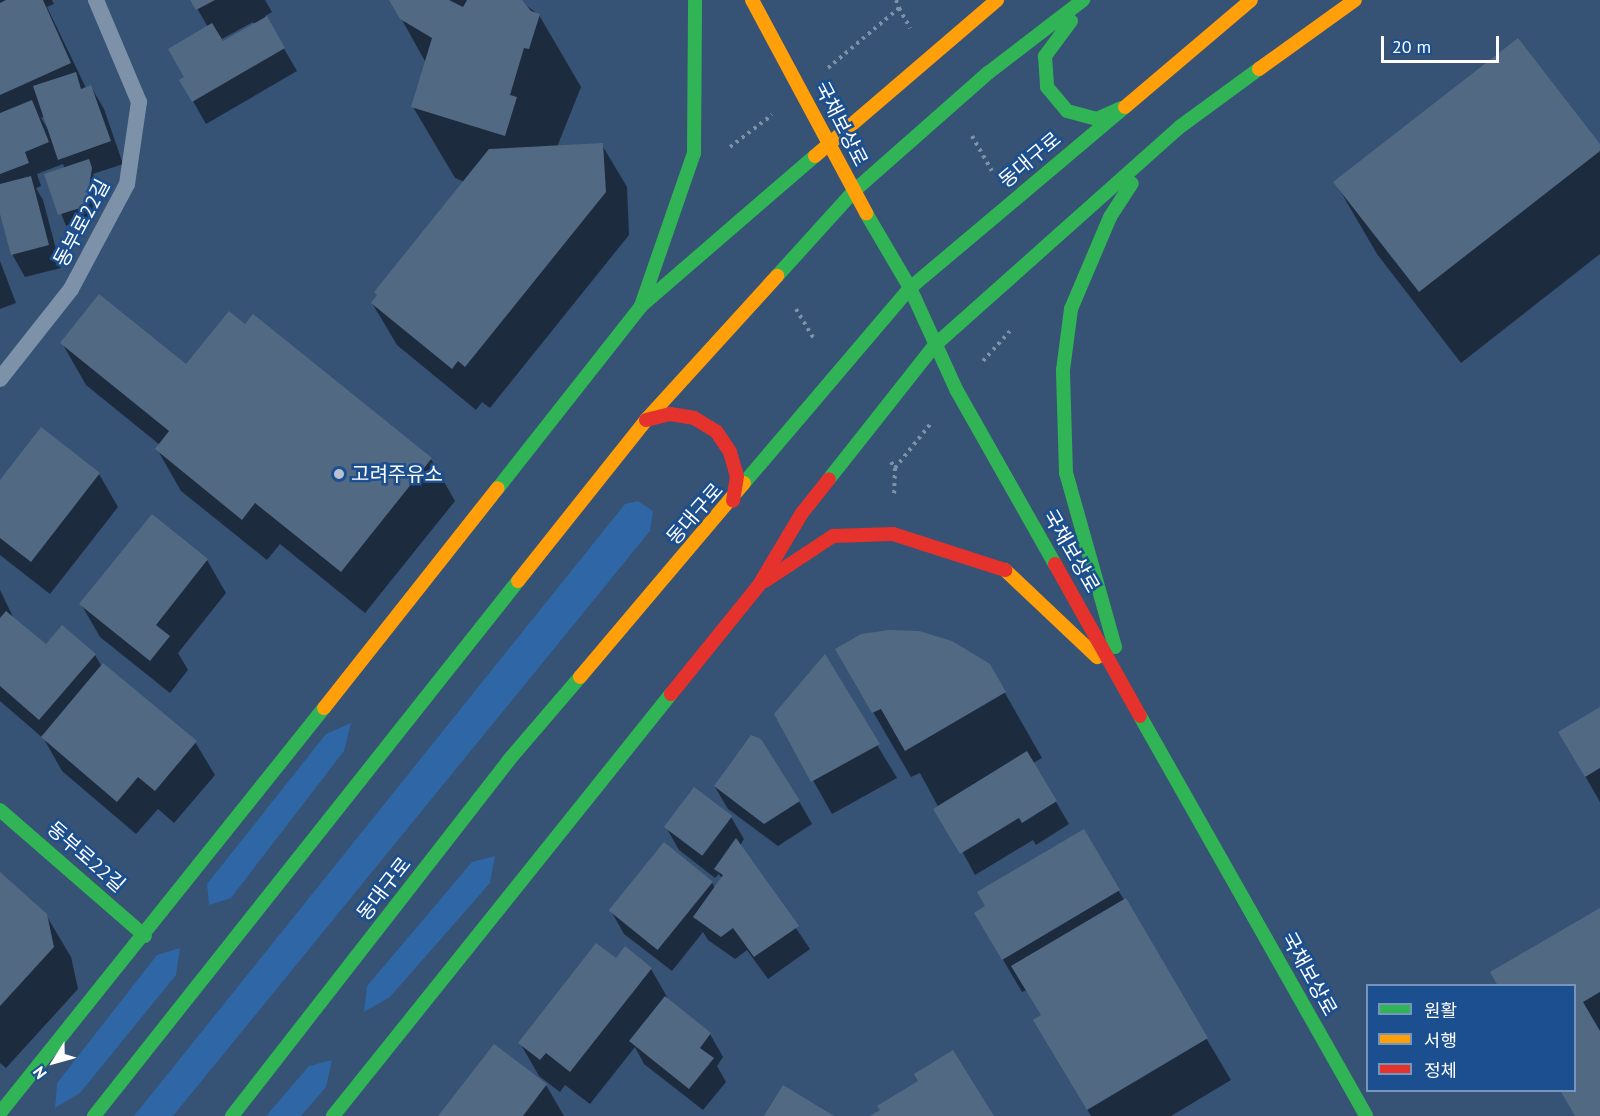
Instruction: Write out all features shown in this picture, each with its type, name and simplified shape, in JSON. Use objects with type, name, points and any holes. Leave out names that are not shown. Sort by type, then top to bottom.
[{"type":"main road","points":[[641,306],[694,153],[694,0]]},
{"type":"main road","name":"국채보상로","points":[[752,0],[826,144],[910,288],[957,391],[1124,683],[1366,1116]]},
{"type":"main road","points":[[0,1113],[145,936],[641,306],[748,217],[826,144],[997,0]]},
{"type":"main road","points":[[1085,0],[1046,56],[1047,87],[1067,111],[1097,119],[1126,106]]},
{"type":"main road","points":[[94,1116],[646,420],[854,191],[988,73],[1085,0]]},
{"type":"main road","name":"동대구로","points":[[231,1116],[508,761],[733,501],[834,373],[910,288],[1251,0]]},
{"type":"main road","points":[[333,1116],[759,585],[802,513],[935,345],[1181,126],[1355,0]]},
{"type":"main road","points":[[1124,683],[1097,571],[1066,472],[1063,370],[1071,309],[1110,217],[1142,169],[1181,126]]},
{"type":"main road","points":[[646,420],[670,414],[686,417],[716,431],[730,452],[737,476],[733,501]]},
{"type":"main road","points":[[759,585],[833,536],[893,534],[1001,566],[1124,683]]},
{"type":"main road","name":"동부로22길","points":[[0,810],[145,936]]},
{"type":"lane","name":"동부로22길","points":[[0,379],[71,289],[127,184],[139,102],[96,0]]},
{"type":"path","points":[[896,0],[899,8]]},
{"type":"shaded area","points":[[638,501],[653,511],[650,531],[173,1116],[134,1116],[625,504]]},
{"type":"shaded area","points":[[351,723],[344,751],[231,898],[209,905],[207,884],[326,734]]},
{"type":"shaded area","points":[[495,856],[490,883],[390,997],[364,1012],[367,986],[472,862]]},
{"type":"shaded area","points":[[180,948],[176,975],[80,1093],[55,1108],[57,1083],[157,955]]},
{"type":"shaded area","points":[[332,1060],[326,1087],[301,1116],[266,1116],[309,1066]]},
{"type":"building","points":[[6,0],[43,0],[71,63],[0,95],[0,3]]},
{"type":"building","points":[[190,0],[215,0],[196,10]]},
{"type":"building","points":[[389,0],[449,0],[463,7],[467,0],[522,0],[531,11],[540,14],[529,49],[524,48],[510,95],[517,97],[505,136],[411,107],[432,38],[400,19]]},
{"type":"building","points":[[267,16],[285,48],[192,102],[179,80],[184,77],[168,49],[212,23],[223,41]]},
{"type":"building","points":[[1518,38],[1600,144],[1600,151],[1419,292],[1333,182]]},
{"type":"building","points":[[76,72],[81,89],[91,85],[111,141],[58,160],[33,86]]},
{"type":"building","points":[[32,100],[49,142],[25,152],[29,163],[0,174],[0,113]]},
{"type":"building","points":[[603,143],[606,192],[465,367],[458,361],[452,369],[371,303],[377,295],[374,292],[489,149]]},
{"type":"building","points":[[89,159],[92,168],[86,206],[58,215],[44,174]]},
{"type":"building","points":[[31,176],[49,245],[11,255],[0,214],[0,184]]},
{"type":"building","points":[[99,294],[186,364],[229,311],[245,324],[253,314],[432,458],[341,572],[255,503],[242,520],[155,449],[169,431],[60,343]]},
{"type":"building","points":[[41,427],[100,473],[31,562],[0,538],[0,480]]},
{"type":"building","points":[[152,514],[208,559],[156,625],[170,636],[150,661],[79,604]]},
{"type":"building","points":[[6,611],[46,644],[62,625],[96,654],[39,720],[0,686],[0,618]]},
{"type":"building","points":[[889,630],[919,631],[952,641],[990,664],[1006,692],[905,751],[881,709],[872,713],[835,649],[861,634]]},
{"type":"building","points":[[825,654],[880,744],[811,782],[774,714]]},
{"type":"building","points":[[103,663],[197,741],[155,791],[138,777],[117,802],[41,737]]},
{"type":"building","points":[[1600,707],[1600,768],[1585,777],[1558,732]]},
{"type":"building","points":[[751,735],[761,739],[800,801],[764,824],[714,786]]},
{"type":"building","points":[[1027,751],[1057,801],[1022,823],[1019,818],[960,854],[933,809]]},
{"type":"building","points":[[694,787],[732,816],[702,856],[664,827]]},
{"type":"building","points":[[1084,829],[1120,890],[1002,960],[974,913],[985,906],[977,892]]},
{"type":"building","points":[[736,838],[799,926],[754,957],[733,928],[721,937],[693,917],[723,875],[714,869]]},
{"type":"building","points":[[664,842],[713,882],[658,950],[609,910]]},
{"type":"building","points":[[0,872],[47,914],[54,947],[0,1006]]},
{"type":"building","points":[[1126,898],[1208,1038],[1087,1110],[1033,1020],[1041,1015],[1011,966]]},
{"type":"building","points":[[1600,908],[1600,992],[1583,1002],[1600,1031],[1600,1116],[1575,1116],[1561,1092],[1576,1092],[1576,984],[1497,984],[1490,972]]},
{"type":"building","points":[[596,943],[616,958],[625,946],[652,968],[570,1072],[546,1053],[540,1060],[518,1043]]},
{"type":"building","points":[[665,996],[711,1033],[700,1048],[714,1058],[689,1089],[629,1041]]},
{"type":"building","points":[[494,1044],[547,1084],[523,1116],[438,1116]]},
{"type":"building","points":[[953,1050],[994,1116],[870,1116],[880,1110],[877,1106],[918,1081],[914,1074]]},
{"type":"building","points":[[783,1085],[834,1116],[764,1116]]},
{"type":"traffic: fast","points":[[641,306],[694,153],[695,0]]},
{"type":"traffic: fast","points":[[777,276],[854,191],[988,73],[1083,0]]},
{"type":"traffic: fast","points":[[1071,21],[1045,56],[1047,87],[1067,111],[1097,119],[1122,108]]},
{"type":"traffic: fast","points":[[829,479],[935,345],[1181,126],[1259,69]]},
{"type":"traffic: fast","points":[[744,483],[910,288],[1125,107]]},
{"type":"traffic: fast","points":[[498,488],[641,306],[815,156]]},
{"type":"traffic: fast","points":[[1115,647],[1066,473],[1063,370],[1071,309],[1110,217],[1132,183]]},
{"type":"traffic: fast","points":[[866,213],[910,288],[957,391],[1055,564]]},
{"type":"traffic: fast","points":[[94,1116],[518,581]]},
{"type":"traffic: fast","points":[[232,1116],[508,761],[580,677]]},
{"type":"traffic: fast","points":[[333,1116],[671,694]]},
{"type":"traffic: fast","points":[[0,1113],[324,708]]},
{"type":"traffic: fast","points":[[1140,716],[1366,1116]]},
{"type":"traffic: fast","points":[[0,810],[145,936]]},
{"type":"traffic: slow","points":[[752,0],[866,213]]},
{"type":"traffic: slow","points":[[815,156],[997,0]]},
{"type":"traffic: slow","points":[[1125,107],[1251,0]]},
{"type":"traffic: slow","points":[[1259,69],[1355,0]]},
{"type":"traffic: slow","points":[[518,581],[646,420],[777,276]]},
{"type":"traffic: slow","points":[[580,677],[744,483]]},
{"type":"traffic: slow","points":[[324,708],[498,488]]},
{"type":"traffic: slow","points":[[1005,570],[1097,657]]},
{"type":"traffic: jam","points":[[646,420],[670,414],[694,418],[716,431],[730,452],[737,476],[733,501]]},
{"type":"traffic: jam","points":[[671,694],[759,585],[802,513],[829,479]]},
{"type":"traffic: jam","points":[[765,581],[833,536],[893,534],[1005,570]]},
{"type":"traffic: jam","points":[[1055,564],[1140,716]]},
{"type":"place","name":"고려주유소","points":[[339,474]]}]
